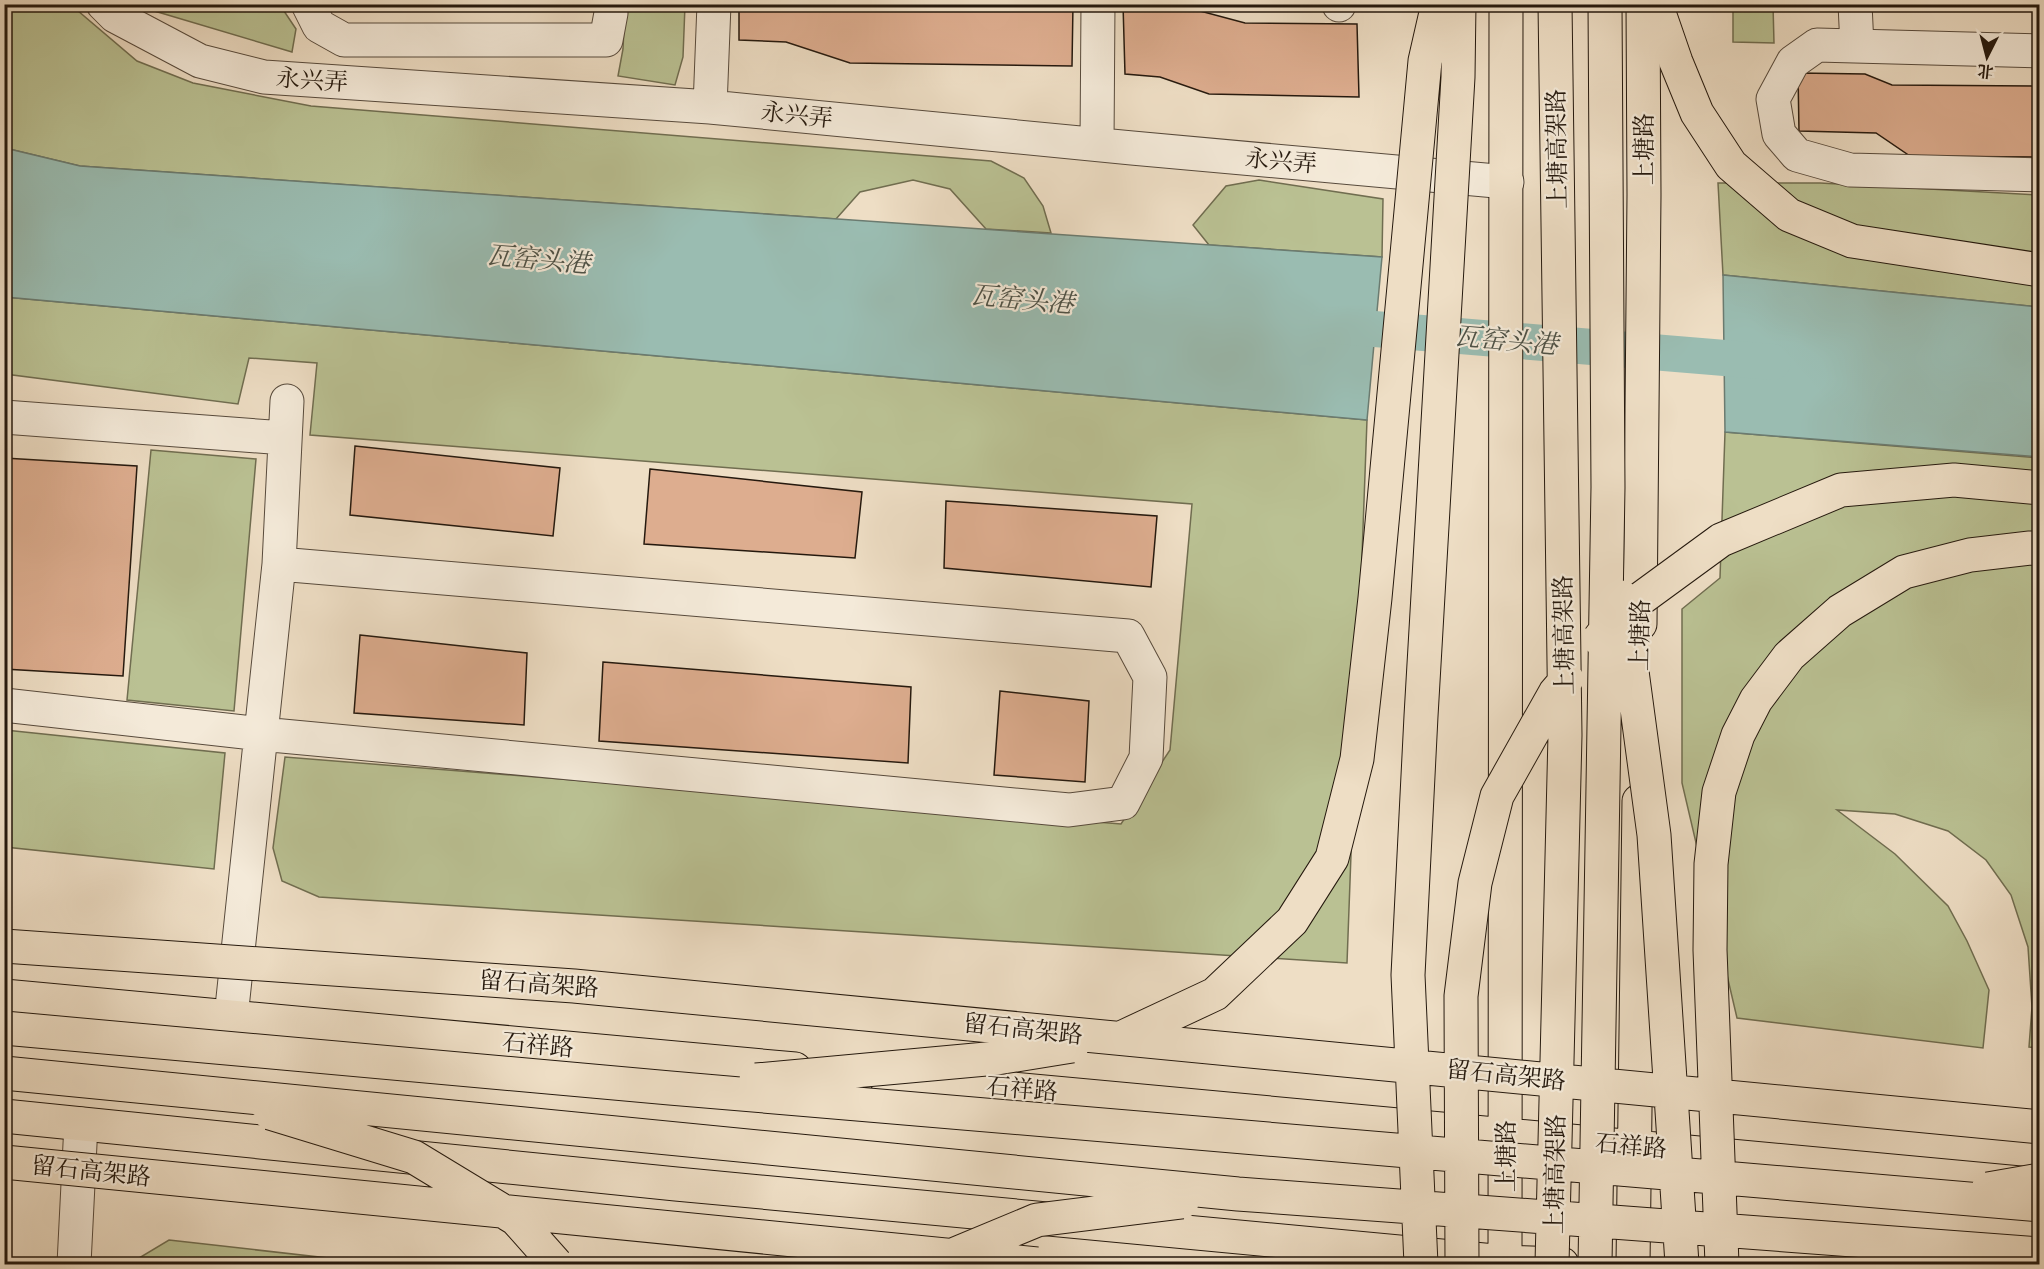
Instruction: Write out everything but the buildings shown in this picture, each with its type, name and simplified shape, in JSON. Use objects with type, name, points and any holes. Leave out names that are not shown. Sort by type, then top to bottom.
[{"type":"main road","points":[[670,1088],[997,1058],[1122,1037],[1215,994],[1292,921],[1332,858],[1357,759],[1375,598],[1425,61],[1438,4]]},
{"type":"main road","points":[[1420,1264],[1408,975],[1457,89],[1459,4]]},
{"type":"main road","name":"上塘路","points":[[1505,1263],[1506,4]]},
{"type":"main road","name":"上塘高架路","points":[[1552,1264],[1565,735],[1556,4]]},
{"type":"main road","name":"上塘高架路","points":[[1594,1264],[1608,487],[1605,4]]},
{"type":"main road","name":"上塘路","points":[[1633,1264],[1644,195],[1643,4]]},
{"type":"main road","points":[[1656,4],[1697,113],[1731,165],[1789,215],[1852,241],[2040,270]]},
{"type":"main road","points":[[1462,1264],[1461,996],[1474,882],[1497,796],[1555,693],[1617,616],[1721,540],[1841,490],[1954,480],[2040,488]]},
{"type":"main road","points":[[1608,487],[1654,835],[1682,1264]]},
{"type":"main road","points":[[1722,1264],[1710,962],[1711,864],[1719,792],[1738,735],[1756,700],[1789,656],[1840,611],[1904,572],[1970,555],[2040,549]]},
{"type":"main road","name":"留石高架路","points":[[4,946],[574,986],[2040,1127]]},
{"type":"main road","name":"石祥路","points":[[4,996],[2040,1182]]},
{"type":"main road","points":[[4,1028],[670,1088],[2040,1205]]},
{"type":"main road","points":[[4,1073],[1238,1194],[2040,1254]]},
{"type":"main road","points":[[203,1092],[414,1157],[516,1219],[556,1264]]},
{"type":"main road","points":[[4,1116],[676,1184],[1505,1263],[1562,1264]]},
{"type":"main road","name":"留石高架路","points":[[4,1162],[1037,1264]]},
{"type":"main road","points":[[1937,1197],[2040,1182]]},
{"type":"main road","points":[[933,1264],[1037,1220],[1238,1194]]},
{"type":"street","name":"永兴弄","points":[[103,4],[115,16],[200,60],[264,76],[710,107],[1507,182]]},
{"type":"street","points":[[308,4],[319,26],[344,40],[606,40],[611,13],[610,4]]},
{"type":"street","points":[[710,107],[714,4]]},
{"type":"street","points":[[1097,144],[1098,4]]},
{"type":"street","points":[[1855,4],[1857,46]]},
{"type":"street","points":[[2040,51],[1818,45],[1793,62],[1773,99],[1779,134],[1797,155],[1850,170],[2040,175]]},
{"type":"street","points":[[231,1017],[279,564],[287,401]]},
{"type":"street","points":[[4,417],[285,438]]},
{"type":"street","points":[[4,705],[261,734],[1069,810],[1124,803],[1146,758],[1150,677],[1128,636],[279,564]]},
{"type":"street","points":[[74,1264],[81,1124]]},
{"type":"green space","points":[[5,5],[71,5],[137,61],[193,83],[311,106],[991,161],[1024,178],[1043,206],[1051,233],[986,229],[950,189],[913,180],[860,192],[836,219],[80,166],[5,148]]},
{"type":"green space","points":[[141,5],[280,5],[296,29],[292,52],[151,10]]},
{"type":"green space","points":[[625,5],[685,5],[683,57],[675,85],[618,76],[623,49]]},
{"type":"green space","points":[[1733,5],[1773,5],[1774,43],[1733,42]]},
{"type":"green space","points":[[1259,180],[1383,199],[1382,257],[1209,245],[1193,225],[1226,186]]},
{"type":"green space","points":[[1718,183],[1820,183],[2039,195],[2039,307],[1723,275]]},
{"type":"green space","points":[[5,297],[1367,420],[1347,963],[319,897],[282,881],[273,848],[285,757],[1121,824],[1170,750],[1192,504],[310,435],[317,363],[249,358],[238,404],[5,374]]},
{"type":"green space","points":[[1725,432],[2039,458],[2039,1048],[2029,1047],[2032,1007],[2028,947],[2011,895],[1986,860],[1948,831],[1895,814],[1837,810],[1895,854],[1948,906],[1989,990],[1983,1048],[1737,1018],[1682,783],[1682,609],[1720,578]]},
{"type":"green space","points":[[151,450],[256,459],[234,711],[127,700]]},
{"type":"green space","points":[[5,730],[225,753],[214,869],[5,847]]},
{"type":"green space","points":[[169,1240],[381,1264],[129,1264]]},
{"type":"water","points":[[5,148],[80,166],[1382,257],[1367,420],[5,297]]},
{"type":"water","points":[[1723,275],[2039,307],[2039,457],[1725,432]]},
{"type":"waterway","name":"瓦窑头港","points":[[1326,325],[1773,362]]}]
